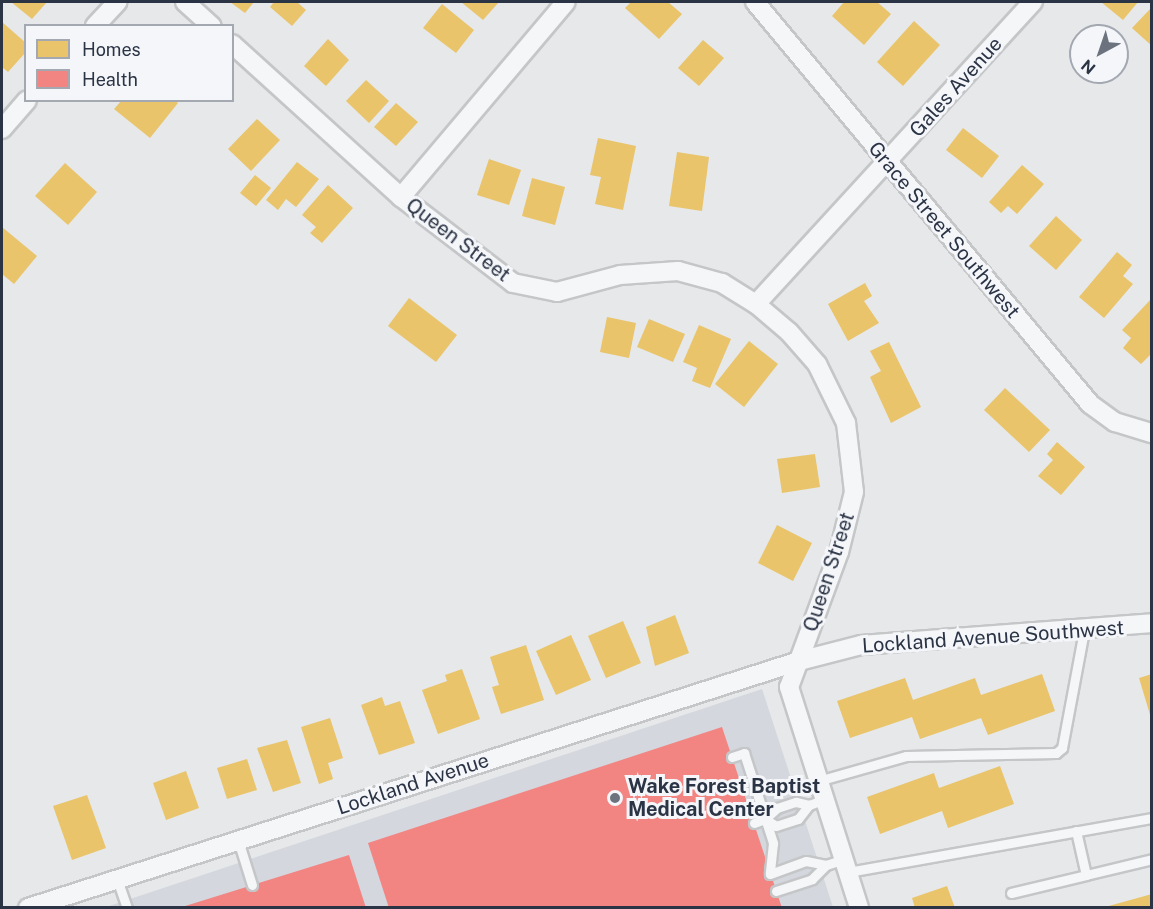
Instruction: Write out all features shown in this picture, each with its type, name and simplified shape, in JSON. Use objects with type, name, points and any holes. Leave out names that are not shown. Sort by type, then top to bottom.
[{"type":"street","points":[[97,24],[117,2]]},
{"type":"street","points":[[185,2],[210,24]]},
{"type":"street","points":[[401,197],[566,2]]},
{"type":"street","name":"Grace Street Southwest","points":[[755,2],[1090,404],[1115,422],[1152,433]]},
{"type":"street","name":"Gales Avenue","points":[[756,304],[1033,2]]},
{"type":"street","name":"Queen Street","points":[[234,46],[401,197],[494,272],[533,290],[557,292],[620,275],[678,271],[722,283],[756,304],[789,332],[817,363],[846,423],[854,492],[839,552],[789,687],[818,781],[816,803],[846,865],[859,908]]},
{"type":"street","points":[[2,129],[25,102]]},
{"type":"street","name":"Lockland Avenue Southwest","points":[[799,661],[861,645],[1084,631],[1152,623]]},
{"type":"street","name":"Lockland Avenue","points":[[28,908],[799,661]]},
{"type":"lane","points":[[818,781],[906,756],[1056,753],[1062,748],[1084,631]]},
{"type":"lane","points":[[732,757],[744,753],[773,843],[770,874],[806,861],[846,865],[1152,818]]},
{"type":"lane","points":[[754,823],[765,819],[773,810],[796,802],[816,803]]},
{"type":"lane","points":[[765,819],[776,826],[798,819],[816,803]]},
{"type":"lane","points":[[1076,831],[1086,875]]},
{"type":"lane","points":[[238,840],[252,885]]},
{"type":"lane","points":[[1011,894],[1152,859]]},
{"type":"lane","points":[[776,891],[812,879],[826,864]]},
{"type":"lane","points":[[117,879],[127,908]]},
{"type":"shaded area","name":"Wake Forest Baptist Medical Center","points":[[762,689],[833,907],[103,908]]},
{"type":"building: Homes","points":[[11,2],[47,2],[32,19]]},
{"type":"building: Homes","points":[[230,2],[254,2],[245,13]]},
{"type":"building: Homes","points":[[274,2],[297,2],[306,10],[292,26],[270,7]]},
{"type":"building: Homes","points":[[461,2],[499,2],[483,20]]},
{"type":"building: Homes","points":[[631,2],[668,2],[682,14],[659,39],[625,8]]},
{"type":"building: Homes","points":[[844,2],[877,2],[891,14],[864,45],[832,16]]},
{"type":"building: Homes","points":[[1101,2],[1138,2],[1123,20]]},
{"type":"building: Homes","points":[[442,4],[474,30],[456,53],[423,28]]},
{"type":"building: Homes","points":[[1152,7],[1152,46],[1132,28]]},
{"type":"building: Homes","points":[[914,21],[940,45],[903,86],[877,62]]},
{"type":"building: Homes","points":[[2,22],[24,41],[24,54],[8,72],[2,67]]},
{"type":"building: Homes","points":[[328,39],[349,60],[326,86],[304,66]]},
{"type":"building: Homes","points":[[703,40],[724,58],[699,86],[678,68]]},
{"type":"building: Homes","points":[[366,80],[389,101],[369,123],[346,101]]},
{"type":"building: Homes","points":[[120,102],[178,103],[150,138],[114,109]]},
{"type":"building: Homes","points":[[396,103],[418,122],[396,146],[374,127]]},
{"type":"building: Homes","points":[[257,119],[280,140],[251,171],[228,149]]},
{"type":"building: Homes","points":[[963,128],[999,156],[982,178],[946,150]]},
{"type":"building: Homes","points":[[598,138],[636,146],[623,210],[595,204],[601,177],[590,175]]},
{"type":"building: Homes","points":[[677,152],[709,157],[702,211],[669,206]]},
{"type":"building: Homes","points":[[489,159],[521,170],[509,205],[477,195]]},
{"type":"building: Homes","points":[[297,162],[319,179],[296,207],[286,199],[278,210],[266,200]]},
{"type":"building: Homes","points":[[65,163],[97,192],[68,225],[35,196]]},
{"type":"building: Homes","points":[[1022,165],[1044,184],[1017,214],[1008,206],[1001,213],[989,202]]},
{"type":"building: Homes","points":[[255,175],[271,188],[256,206],[240,193]]},
{"type":"building: Homes","points":[[532,178],[565,187],[555,225],[522,216]]},
{"type":"building: Homes","points":[[328,185],[353,208],[322,243],[310,233],[316,227],[302,215]]},
{"type":"building: Homes","points":[[1056,216],[1082,240],[1056,270],[1029,246]]},
{"type":"building: Homes","points":[[2,227],[37,256],[14,284],[2,274]]},
{"type":"building: Homes","points":[[1117,252],[1132,265],[1123,276],[1133,284],[1104,318],[1079,297]]},
{"type":"building: Homes","points":[[865,283],[872,296],[864,301],[879,323],[848,341],[828,304]]},
{"type":"building: Homes","points":[[409,298],[457,335],[436,362],[388,326]]},
{"type":"building: Homes","points":[[1152,298],[1152,353],[1141,364],[1123,348],[1131,338],[1122,330]]},
{"type":"building: Homes","points":[[607,317],[636,323],[629,358],[600,352]]},
{"type":"building: Homes","points":[[649,319],[685,334],[673,362],[637,347]]},
{"type":"building: Homes","points":[[699,325],[731,339],[710,388],[692,381],[697,368],[683,362]]},
{"type":"building: Homes","points":[[749,341],[778,364],[744,407],[715,384]]},
{"type":"building: Homes","points":[[889,342],[921,407],[891,423],[870,377],[881,371],[870,351]]},
{"type":"building: Homes","points":[[1005,388],[1050,430],[1029,452],[984,410]]},
{"type":"building: Homes","points":[[1057,442],[1085,467],[1061,495],[1038,476],[1053,460],[1047,454]]},
{"type":"building: Homes","points":[[815,454],[820,487],[782,493],[777,459]]},
{"type":"building: Homes","points":[[777,525],[812,543],[793,581],[758,563]]},
{"type":"building: Homes","points":[[675,615],[689,653],[655,666],[646,627]]},
{"type":"building: Homes","points":[[623,621],[641,663],[606,678],[588,636]]},
{"type":"building: Homes","points":[[571,635],[591,680],[556,695],[536,651]]},
{"type":"building: Homes","points":[[526,645],[544,700],[501,714],[492,687],[499,685],[490,657]]},
{"type":"building: Homes","points":[[462,669],[480,719],[438,734],[422,690],[447,681],[445,675]]},
{"type":"building: Homes","points":[[1042,674],[1055,711],[988,735],[981,718],[920,739],[912,717],[850,738],[837,701],[905,678],[913,700],[975,678],[981,695]]},
{"type":"building: Homes","points":[[1152,674],[1152,718],[1151,718],[1139,678]]},
{"type":"building: Homes","points":[[382,697],[385,706],[400,701],[415,743],[379,755],[361,705]]},
{"type":"building: Homes","points":[[330,718],[343,758],[328,763],[333,779],[319,784],[301,727]]},
{"type":"building: Homes","points":[[287,740],[301,783],[273,792],[257,748]]},
{"type":"building: Homes","points":[[247,759],[257,790],[227,799],[217,768]]},
{"type":"building: Homes","points":[[1000,766],[1014,804],[948,828],[942,811],[880,834],[867,797],[934,773],[939,788]]},
{"type":"building: Homes","points":[[186,771],[199,808],[166,820],[153,783]]},
{"type":"building: Homes","points":[[87,795],[106,848],[72,860],[53,806]]},
{"type":"building: Homes","points":[[947,886],[955,908],[915,908],[912,898]]},
{"type":"building: Homes","points":[[1152,894],[1152,908],[1105,908],[1105,907]]},
{"type":"building: Health","name":"Wake Forest Baptist Medical Center","points":[[722,727],[782,908],[389,908],[368,843]]},
{"type":"building: Health","points":[[349,855],[366,908],[182,908],[182,907]]},
{"type":"place","name":"Wake Forest Baptist Medical Center","points":[[615,798]]}]
